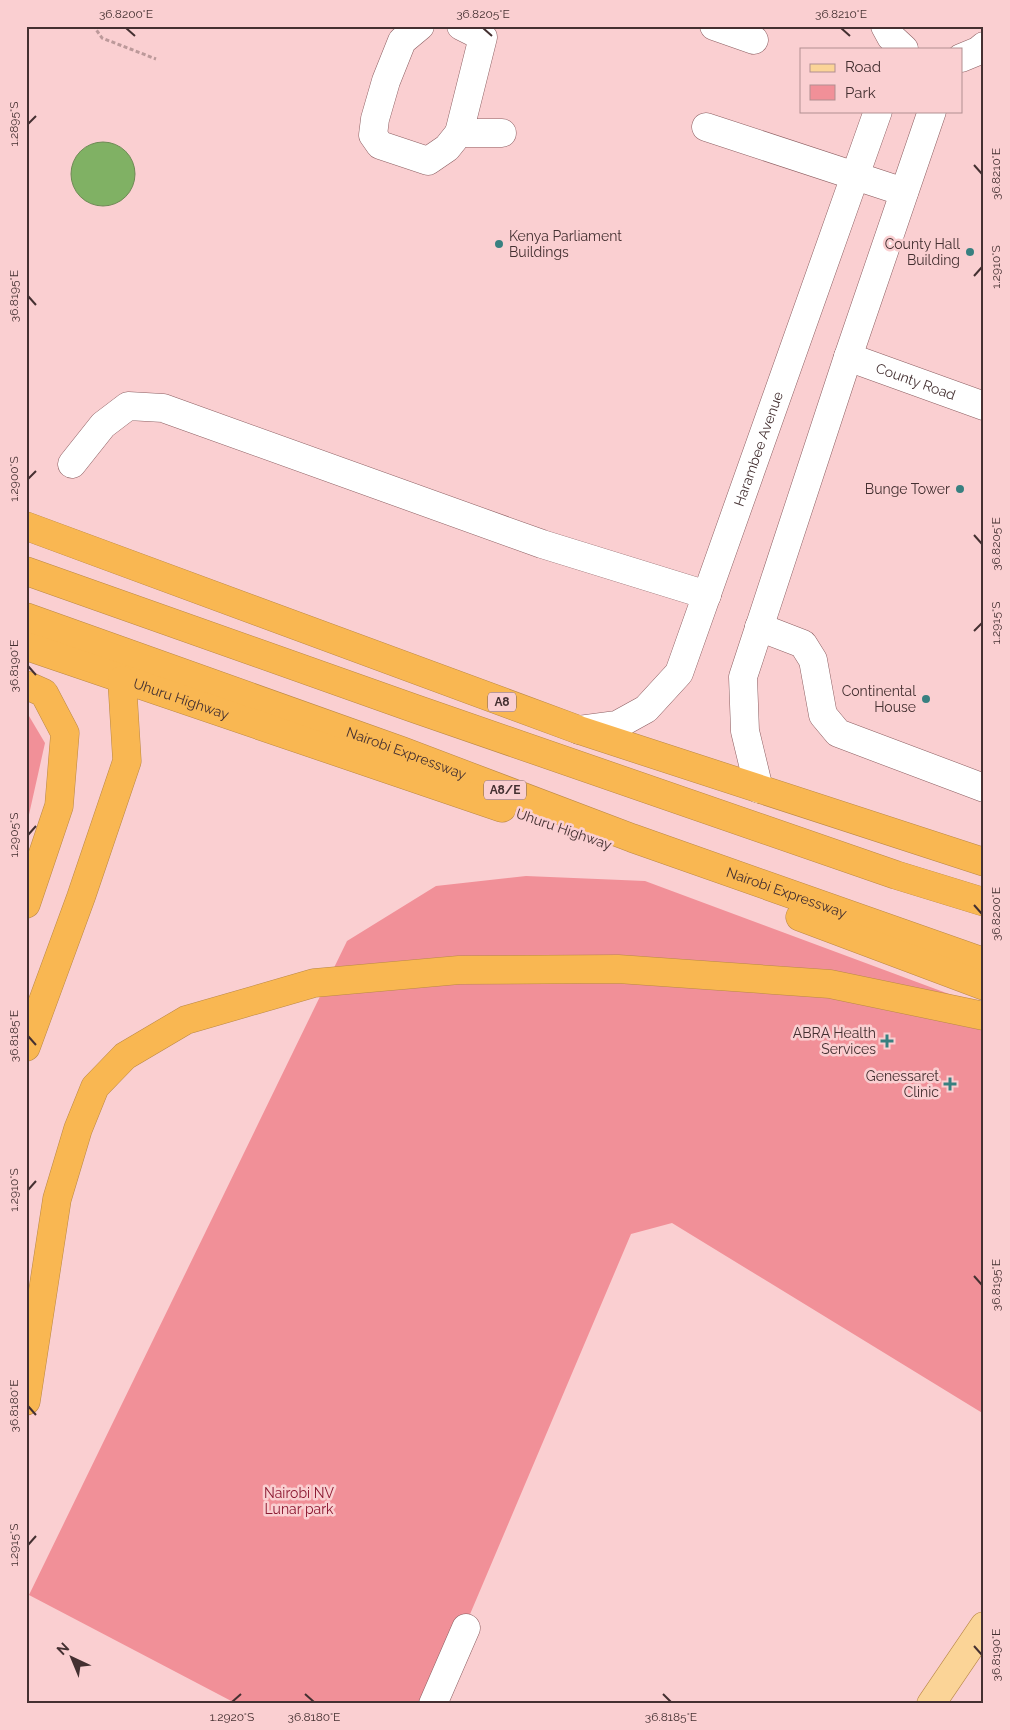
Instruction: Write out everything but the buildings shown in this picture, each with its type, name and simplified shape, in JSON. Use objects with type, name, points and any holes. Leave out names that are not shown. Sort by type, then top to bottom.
[{"type":"highway","name":"A8","points":[[26,526],[578,730],[984,862]]},
{"type":"highway","points":[[26,571],[413,708],[887,872],[984,902]]},
{"type":"highway","name":"Nairobi Expressway","points":[[26,617],[411,754],[641,842],[984,962]]},
{"type":"highway","name":"Uhuru Highway","points":[[26,646],[608,844],[984,986]]},
{"type":"highway","points":[[26,1047],[81,897],[127,761],[122,680]]},
{"type":"highway","points":[[26,685],[44,693],[66,733],[59,806],[26,904]]},
{"type":"highway","points":[[26,1400],[57,1198],[78,1128],[95,1087],[125,1056],[186,1020],[314,982],[449,971],[618,970],[830,984],[984,1016]]},
{"type":"main road","points":[[931,1704],[984,1626]]},
{"type":"street","points":[[420,26],[402,41],[386,81],[375,119],[373,135],[380,145],[428,161],[447,148],[459,133],[483,37],[461,26]]},
{"type":"street","points":[[714,26],[754,40]]},
{"type":"street","name":"Harambee Avenue","points":[[578,730],[617,725],[646,708],[679,673],[878,112]]},
{"type":"street","points":[[758,789],[745,731],[743,676],[848,357],[932,112]]},
{"type":"street","points":[[706,127],[904,192]]},
{"type":"street","points":[[459,133],[502,133]]},
{"type":"street","name":"County Road","points":[[848,357],[984,406]]},
{"type":"street","points":[[72,464],[103,425],[128,406],[163,408],[542,544],[707,595]]},
{"type":"street","points":[[759,628],[802,644],[813,660],[823,715],[838,733],[984,788]]},
{"type":"street","points":[[433,1704],[466,1628]]},
{"type":"path","points":[[92,26],[102,38],[156,59]]},
{"type":"green space","points":[[26,711],[45,743],[26,828]]},
{"type":"green space","name":"Nairobi NV Lunar park","points":[[526,876],[645,881],[984,1007],[984,1414],[672,1223],[631,1234],[432,1704],[237,1704],[29,1595],[347,941],[436,886]]},
{"type":"shaded area","points":[[103,142],[121,147],[126,151],[130,156],[135,174],[130,192],[126,197],[121,201],[103,206],[85,201],[80,197],[76,192],[71,174],[76,156],[80,151],[85,147]]},
{"type":"place","name":"Kenya Parliament Buildings","points":[[499,244]]},
{"type":"place","name":"County Hall Building","points":[[970,252]]},
{"type":"place","name":"Bunge Tower","points":[[960,489]]},
{"type":"place","name":"Continental House","points":[[926,699]]},
{"type":"place","name":"ABRA Health Services","points":[[887,1041]]},
{"type":"place","name":"Genessaret Clinic","points":[[950,1084]]}]
